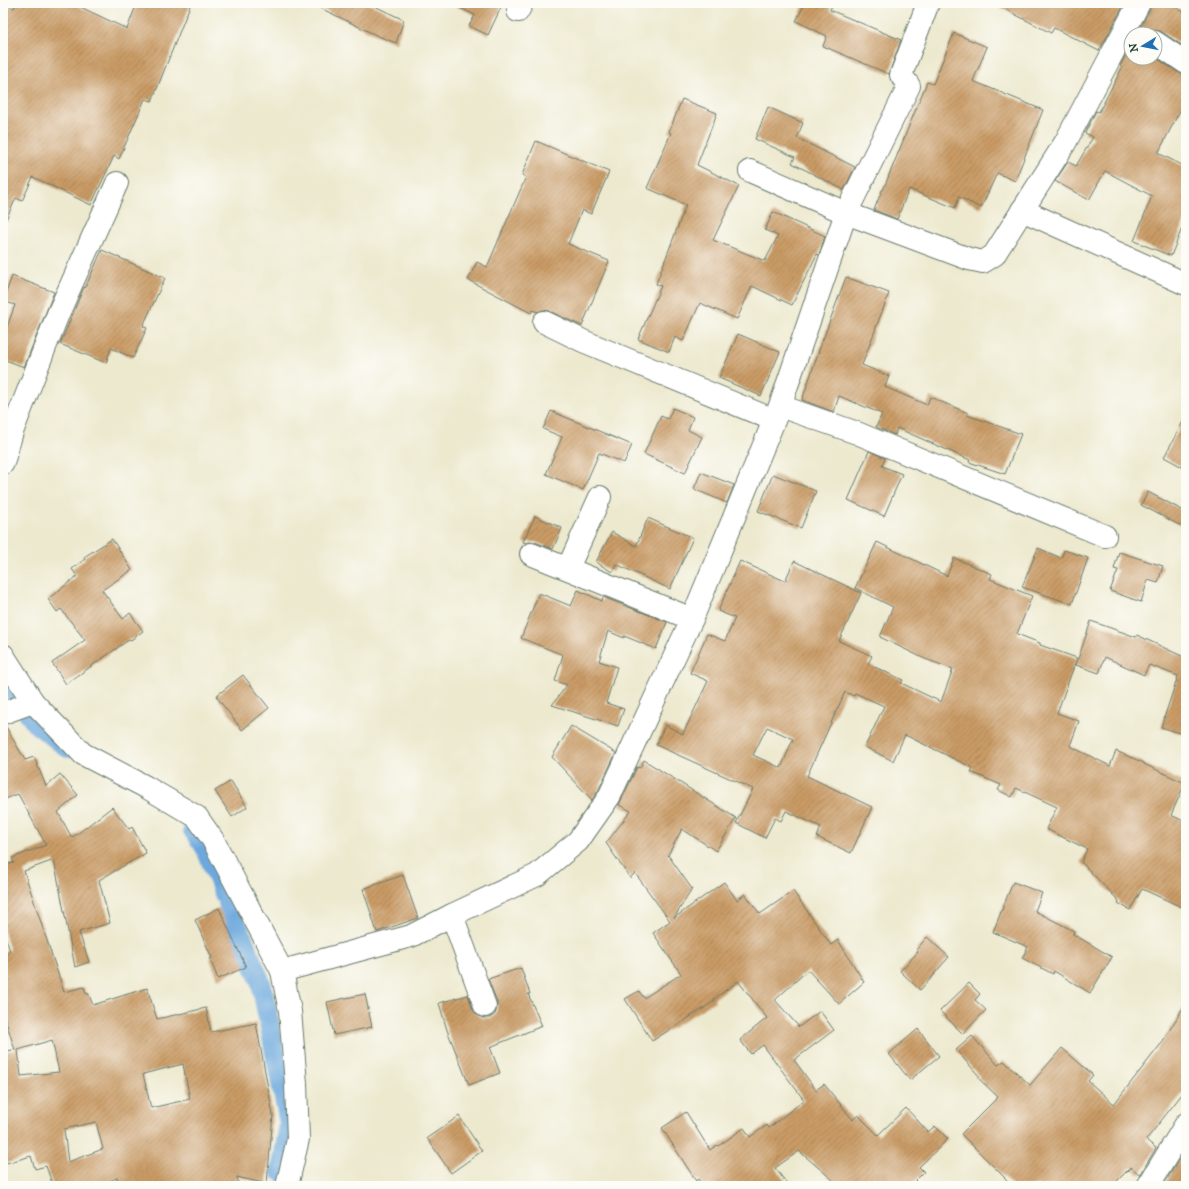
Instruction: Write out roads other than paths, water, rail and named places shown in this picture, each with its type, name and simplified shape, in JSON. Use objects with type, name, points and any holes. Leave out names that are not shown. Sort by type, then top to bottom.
[{"type":"street","points":[[282,971],[411,936],[537,875],[578,841],[609,798],[692,619],[777,413],[846,213],[909,86],[901,75],[928,3]]},
{"type":"street","points":[[1136,26],[1139,3]]},
{"type":"street","points":[[1163,47],[1186,63]]},
{"type":"street","points":[[750,171],[846,213],[969,259],[983,262],[994,255],[1123,50]]},
{"type":"street","points":[[3,463],[12,432],[58,314],[116,183]]},
{"type":"street","points":[[1022,210],[1186,284]]},
{"type":"street","points":[[544,322],[583,341],[777,413],[857,433],[1105,536]]},
{"type":"street","points":[[568,568],[600,497]]},
{"type":"street","points":[[530,554],[692,619]]},
{"type":"street","points":[[3,655],[17,708],[83,754],[146,787],[197,817],[214,840],[282,971],[291,1019],[296,1084],[298,1139],[287,1186]]},
{"type":"street","points":[[452,915],[485,1006]]},
{"type":"street","points":[[1148,1186],[1186,1124]]},
{"type":"waterway","points":[[15,692],[35,723],[68,748]]},
{"type":"waterway","points":[[193,830],[205,847],[261,983],[289,1123],[281,1172]]}]
